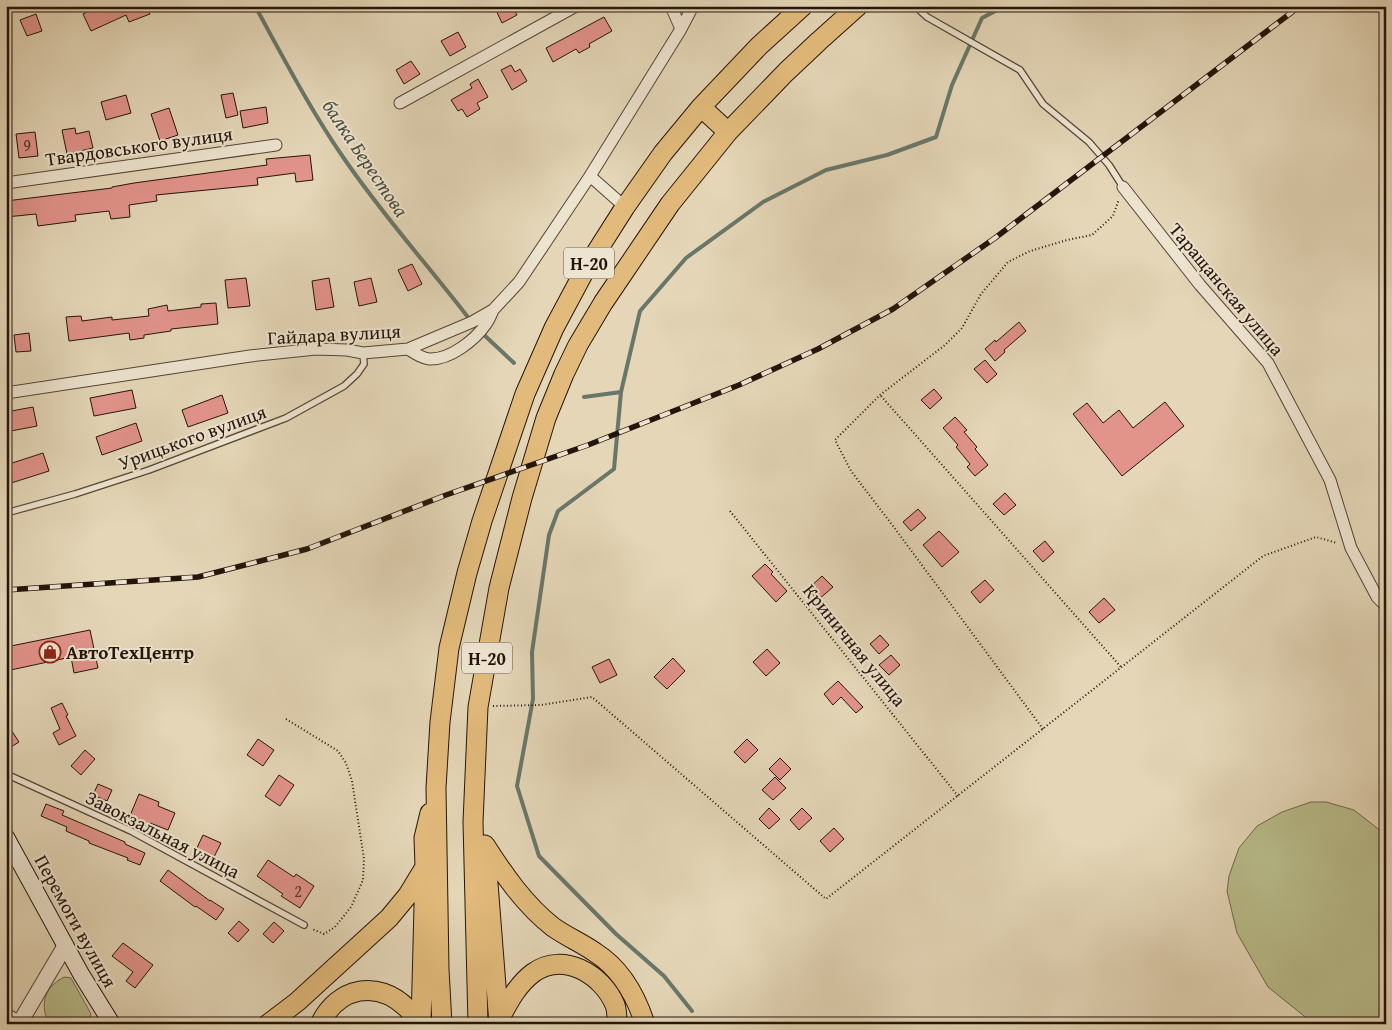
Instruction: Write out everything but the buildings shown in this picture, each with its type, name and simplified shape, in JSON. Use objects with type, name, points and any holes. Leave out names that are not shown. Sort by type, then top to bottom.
[{"type":"main road","name":"Н-20","points":[[442,1024],[436,788],[440,722],[449,648],[482,520],[525,394],[554,328],[585,270],[625,207],[663,153],[700,107],[759,46],[803,6]]},
{"type":"main road","name":"Н-20","points":[[478,1024],[474,822],[478,707],[499,588],[546,418],[578,345],[598,311],[670,204],[728,132],[786,72],[858,6]]},
{"type":"main road","points":[[700,107],[728,132]]},
{"type":"main road","points":[[419,1024],[425,866],[424,838],[436,788]]},
{"type":"main road","points":[[474,822],[499,868],[535,910],[554,927],[596,953],[615,969],[631,992],[645,1024]]},
{"type":"main road","name":"Перемоги вулиця","points":[[6,837],[65,946],[112,1024]]},
{"type":"main road","points":[[485,845],[499,1022]]},
{"type":"main road","points":[[268,1024],[297,1002],[389,918],[408,895],[425,866]]},
{"type":"main road","points":[[499,1022],[511,998],[534,972],[548,966],[567,964],[581,969],[596,979],[607,991],[615,1006],[617,1024]]},
{"type":"main road","points":[[320,1024],[328,1010],[338,1000],[367,989],[384,992],[396,999],[408,1009],[419,1024]]},
{"type":"street","points":[[400,103],[576,6]]},
{"type":"street","points":[[670,6],[681,29]]},
{"type":"street","name":"Гайдара вулиця","points":[[6,393],[250,356],[316,349],[347,350],[363,353],[408,349],[472,322],[493,310],[519,282],[590,176],[681,29],[693,6]]},
{"type":"street","name":"Твардовського вулиця","points":[[6,183],[276,145]]},
{"type":"street","points":[[590,176],[625,207]]},
{"type":"street","name":"Таращанская улица","points":[[1123,188],[1200,285],[1268,363],[1330,480],[1350,548],[1378,597],[1386,606]]},
{"type":"street","points":[[408,349],[428,359],[450,353],[474,337],[486,324],[493,310]]},
{"type":"street","points":[[6,1014],[22,1023],[65,946]]},
{"type":"lane","points":[[914,6],[943,27],[1020,70],[1043,104],[1089,142],[1109,165],[1123,188]]},
{"type":"lane","name":"Урицького вулиця","points":[[6,513],[149,470],[286,418],[344,386],[357,374],[364,364],[363,353]]},
{"type":"lane","name":"Завокзальная улица","points":[[6,774],[131,831],[304,925]]},
{"type":"path","points":[[1043,729],[894,526],[851,471],[835,440],[880,395],[945,345],[962,328],[980,294],[1008,262],[1030,251],[1092,235],[1114,216],[1123,188]]},
{"type":"path","points":[[880,395],[1121,668]]},
{"type":"path","name":"Криничная улица","points":[[730,511],[958,796]]},
{"type":"path","points":[[478,707],[541,705],[592,697],[826,899],[1263,556],[1316,537],[1350,548]]},
{"type":"path","points":[[286,719],[338,751],[346,763],[352,781],[364,859],[363,880],[351,907],[336,927],[324,934],[304,925]]},
{"type":"green space","points":[[1311,802],[1326,802],[1354,810],[1386,835],[1386,1024],[1314,1024],[1268,987],[1237,933],[1227,891],[1229,876],[1239,848],[1257,826],[1282,812]]},
{"type":"green space","points":[[64,977],[71,978],[91,1014],[89,1024],[51,1024],[48,1020],[44,1009],[45,998],[50,988]]},
{"type":"waterway","name":"балка Берестова","points":[[255,6],[308,102],[343,157],[388,218],[467,316]]},
{"type":"waterway","points":[[692,1011],[664,976],[616,934],[539,856],[517,786],[533,699],[532,652],[549,535],[558,511],[614,469],[621,392],[640,311],[686,258],[763,202],[826,170],[887,155],[936,137],[952,85],[982,18],[1005,6]]},
{"type":"waterway","name":"балка Берестова","points":[[482,333],[514,363]]},
{"type":"waterway","name":"балка Берестова","points":[[584,397],[621,392]]},
{"type":"railway","points":[[6,590],[198,577],[307,549],[446,495],[588,445],[739,385],[818,349],[893,309],[995,238],[1300,6]]},
{"type":"place","name":"АвтоТехЦентр","points":[[50,652]]}]
